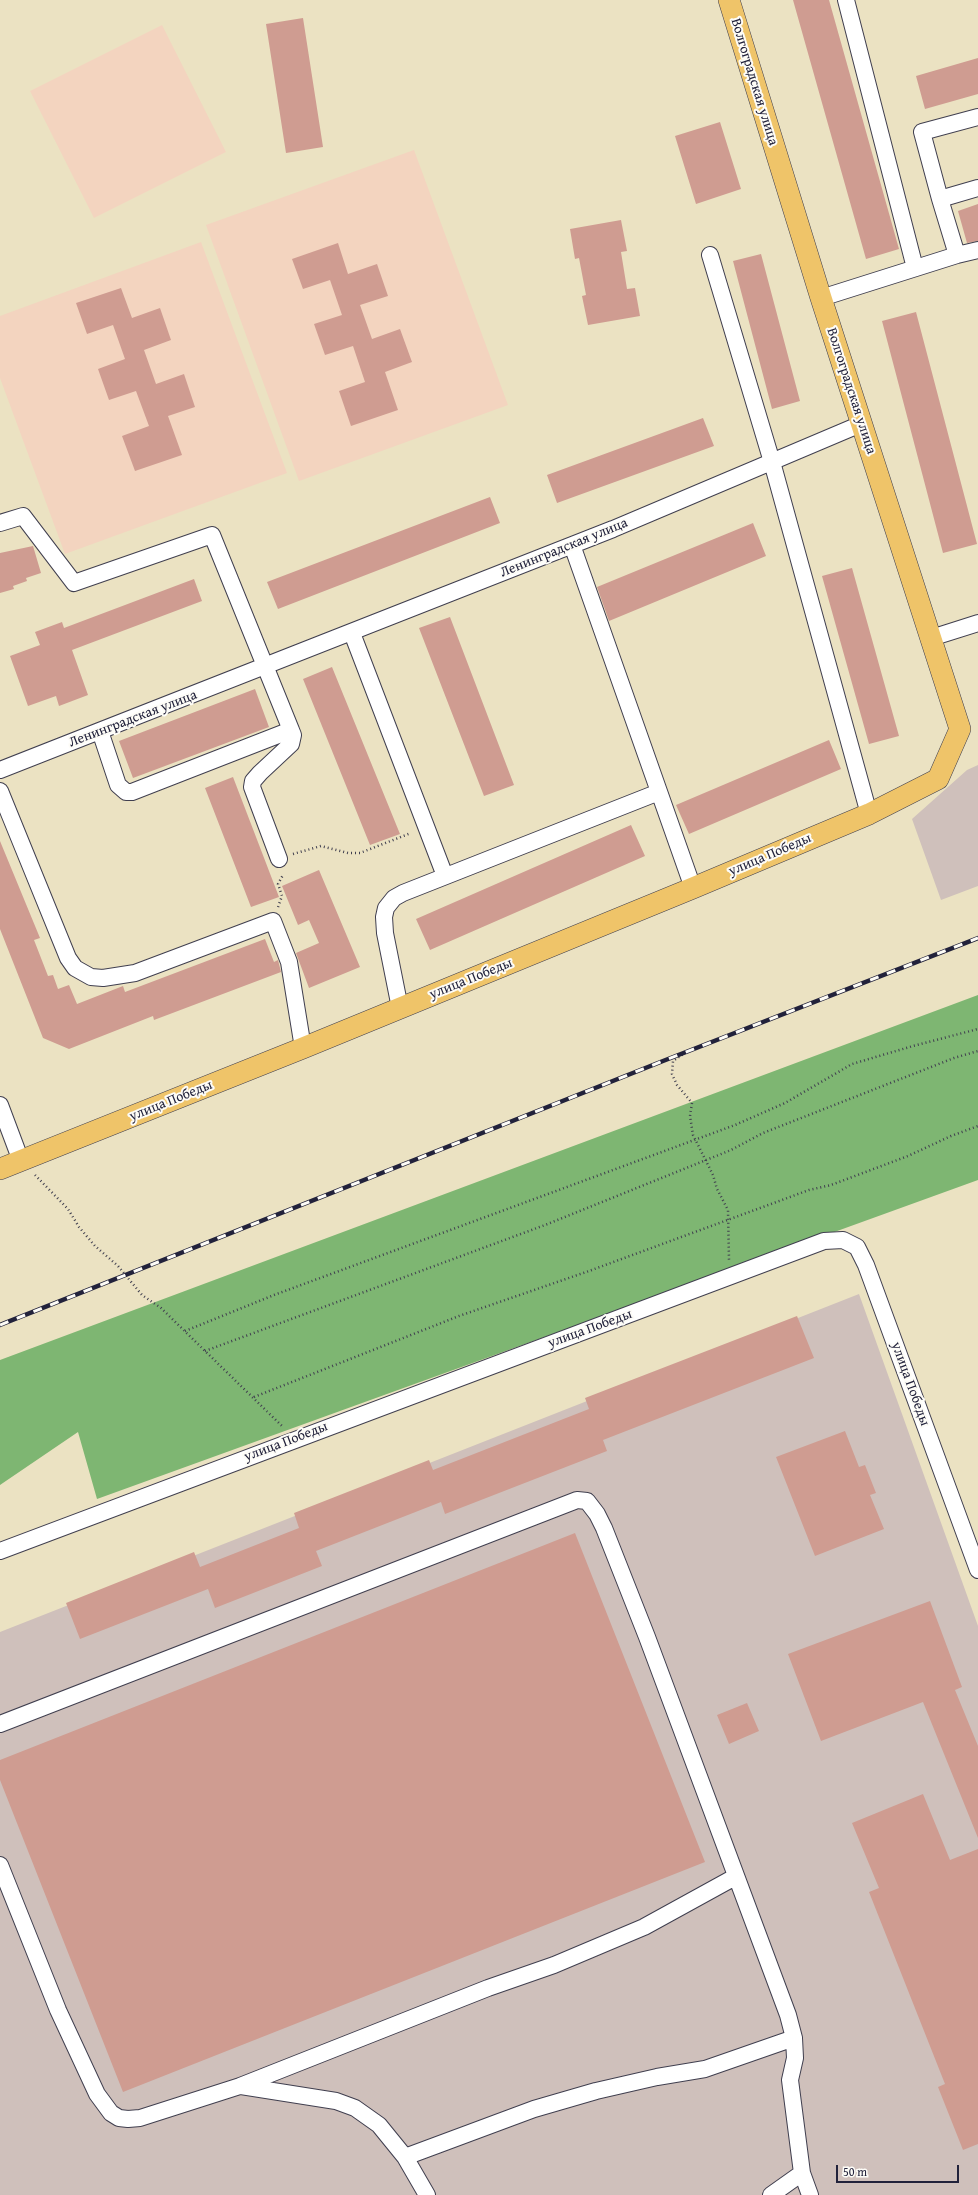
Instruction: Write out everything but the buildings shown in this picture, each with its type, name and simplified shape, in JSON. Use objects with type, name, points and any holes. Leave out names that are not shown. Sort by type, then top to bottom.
[{"type":"main road","name":"Волгоградская улица","points":[[729,0],[821,298],[960,729],[938,779]]},
{"type":"main road","name":"улица Победы","points":[[0,1169],[303,1048],[692,888],[869,814],[938,779]]},
{"type":"street","points":[[846,0],[915,268]]},
{"type":"street","points":[[957,255],[922,132],[978,116]]},
{"type":"street","points":[[940,199],[978,188]]},
{"type":"street","points":[[821,298],[957,255],[978,250]]},
{"type":"street","points":[[710,255],[772,462],[869,814]]},
{"type":"street","name":"Ленинградская улица","points":[[0,770],[266,667],[572,545],[861,424]]},
{"type":"street","points":[[0,523],[23,516],[74,583],[212,535],[293,736],[291,744],[260,773],[254,781],[252,787],[279,859]]},
{"type":"street","points":[[572,545],[692,888]]},
{"type":"street","points":[[931,638],[978,623]]},
{"type":"street","points":[[352,633],[445,876]]},
{"type":"street","points":[[100,731],[118,785],[126,792],[132,792],[291,730]]},
{"type":"street","points":[[0,791],[68,958],[75,968],[84,974],[103,978],[135,973],[273,921],[289,962],[303,1048]]},
{"type":"street","points":[[400,1008],[385,933],[386,908],[394,898],[445,876],[659,792]]},
{"type":"street","points":[[0,1105],[26,1159]]},
{"type":"street","name":"улица Победы","points":[[0,1551],[824,1241],[843,1240],[857,1247],[869,1272],[978,1570]]},
{"type":"street","points":[[0,1724],[582,1499],[591,1506],[604,1528],[647,1638],[735,1877],[778,1986],[794,2038],[795,2058],[790,2080],[802,2173],[810,2195]]},
{"type":"street","points":[[0,1864],[58,2010],[97,2094],[111,2113],[119,2118],[140,2118],[240,2086],[488,1988],[554,1965],[644,1927],[735,1877]]},
{"type":"street","points":[[405,2157],[534,2109],[596,2091],[657,2077],[705,2070],[794,2038]]},
{"type":"street","points":[[240,2086],[336,2101],[355,2108],[379,2125],[405,2157],[427,2195]]},
{"type":"street","points":[[771,2195],[802,2173]]},
{"type":"path","points":[[273,921],[282,896],[278,884],[284,871],[279,859],[321,846],[348,853],[360,853],[426,827]]},
{"type":"path","points":[[185,1331],[274,1295],[695,1140],[785,1103],[852,1064],[978,1029]]},
{"type":"path","points":[[689,1050],[673,1061],[672,1074],[677,1085],[692,1103],[690,1116],[695,1140],[713,1175],[717,1189],[728,1210],[729,1219],[727,1230],[730,1256],[726,1270],[716,1282]]},
{"type":"path","points":[[205,1351],[545,1225],[705,1161],[731,1150],[763,1133],[954,1058],[978,1052]]},
{"type":"path","points":[[254,1398],[459,1316],[589,1271],[729,1219],[908,1156],[951,1136],[978,1126]]},
{"type":"path","points":[[26,1159],[35,1175],[68,1209],[79,1227],[95,1246],[118,1266],[142,1295],[161,1308],[254,1398],[294,1440]]},
{"type":"shaded area","points":[[162,25],[226,152],[94,218],[30,91]]},
{"type":"shaded area","points":[[414,150],[508,405],[299,481],[206,225]]},
{"type":"shaded area","points":[[201,242],[287,473],[65,554],[0,378],[0,316]]},
{"type":"shaded area","points":[[978,765],[978,886],[941,900],[912,819],[967,770]]},
{"type":"shaded area","points":[[859,1294],[978,1626],[978,2195],[0,2195],[0,1632]]},
{"type":"green space","points":[[978,995],[978,1180],[97,1499],[78,1432],[0,1485],[0,1360]]},
{"type":"railway","points":[[0,1325],[663,1061],[978,938]]}]
